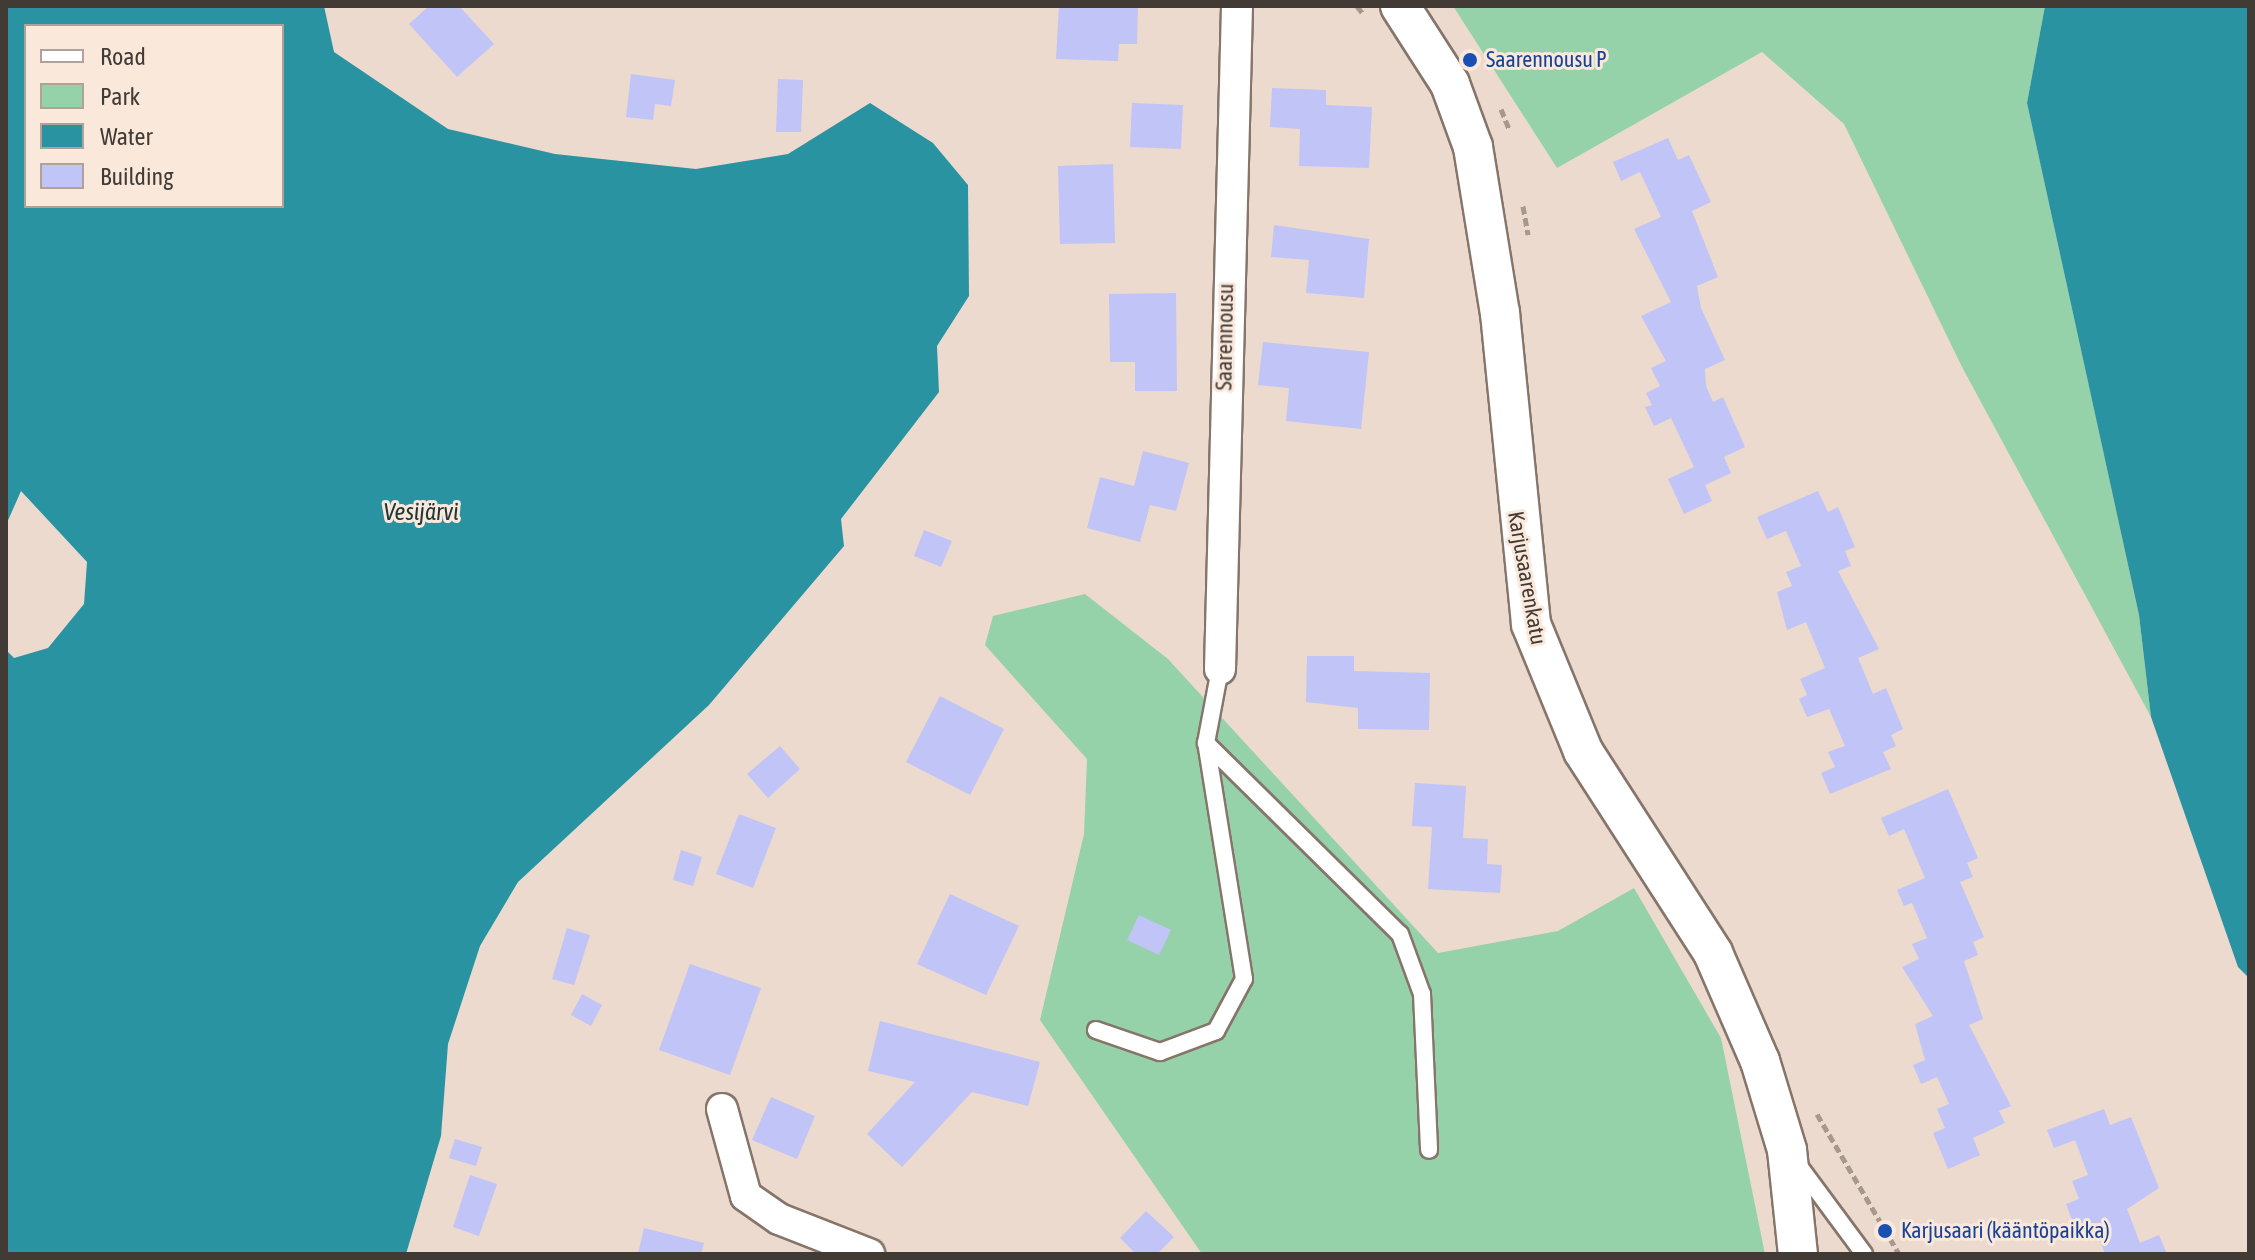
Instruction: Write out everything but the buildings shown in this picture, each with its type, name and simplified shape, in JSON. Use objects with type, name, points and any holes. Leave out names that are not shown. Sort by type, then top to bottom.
[{"type":"street","name":"Saarennousu","points":[[1220,669],[1237,6]]},
{"type":"street","name":"Karjusaarenkatu","points":[[1400,6],[1450,84],[1473,147],[1500,313],[1511,485],[1531,624],[1552,689],[1583,751],[1713,953],[1760,1061],[1787,1150],[1798,1254]]},
{"type":"street","points":[[722,1109],[746,1196],[779,1219],[869,1254]]},
{"type":"lane","points":[[1096,1030],[1160,1052],[1216,1031],[1244,979],[1206,743],[1220,669]]},
{"type":"lane","points":[[1206,743],[1400,934],[1422,994],[1429,1150]]},
{"type":"lane","points":[[1787,1150],[1864,1254]]},
{"type":"path","points":[[1492,95],[1509,134]]},
{"type":"path","points":[[1521,196],[1528,242]]},
{"type":"path","points":[[1810,1099],[1899,1254]]},
{"type":"green space","points":[[1453,6],[2045,6],[2027,103],[2139,615],[2151,717],[1962,367],[1844,124],[1762,52],[1557,168]]},
{"type":"green space","points":[[1085,594],[1168,659],[1438,953],[1558,931],[1634,888],[1721,1038],[1765,1254],[1202,1254],[1040,1020],[1084,834],[1087,759],[985,645],[993,616]]},
{"type":"water","name":"Vesijärvi","points":[[6,6],[324,6],[334,52],[448,129],[555,154],[696,169],[788,154],[870,103],[933,143],[968,185],[969,296],[937,346],[939,392],[841,519],[844,546],[709,705],[518,882],[480,946],[448,1044],[441,1136],[406,1254],[6,1254],[6,650],[14,658],[48,648],[84,604],[87,562],[21,491],[6,525]]},
{"type":"water","points":[[2045,6],[2249,6],[2249,978],[2238,967],[2151,717],[2139,615],[2027,103]]},
{"type":"place","name":"Saarennousu P","points":[[1470,60]]},
{"type":"place","name":"Karjusaari (kääntöpaikka)","points":[[1885,1231]]}]
